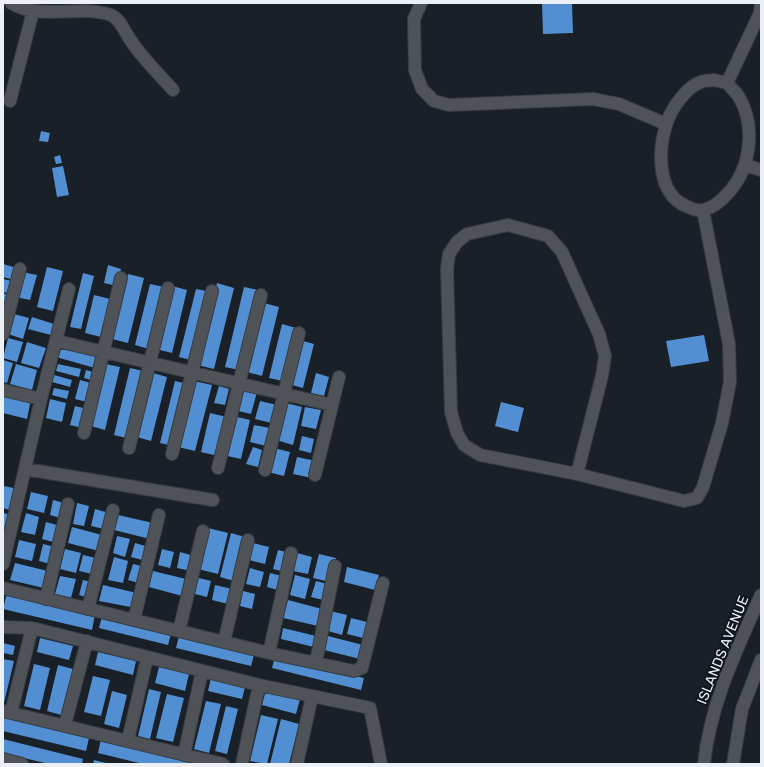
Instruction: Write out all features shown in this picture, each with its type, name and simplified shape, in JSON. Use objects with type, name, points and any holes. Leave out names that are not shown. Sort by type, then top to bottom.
[{"type":"street","points":[[11,3],[33,11],[82,12],[112,16],[120,22],[128,38],[173,90]]},
{"type":"street","points":[[421,3],[414,19],[415,70],[422,89],[434,101],[449,105],[593,99],[619,104],[666,124]]},
{"type":"street","points":[[728,83],[760,13],[760,3]]},
{"type":"street","points":[[10,100],[33,11]]},
{"type":"street","points":[[714,80],[728,83],[738,97],[755,139],[739,180],[730,192],[720,202],[703,210],[689,208],[679,203],[666,186],[662,175],[661,150],[666,124],[679,100],[701,82],[714,80]]},
{"type":"street","points":[[745,165],[761,170]]},
{"type":"street","points":[[577,474],[602,376],[605,356],[599,334],[562,252],[548,236],[508,225],[467,234],[457,242],[449,254],[447,269],[451,412],[456,433],[464,445],[480,455],[577,474],[684,501],[697,498],[703,487],[722,423],[730,382],[729,344],[703,210]]},
{"type":"street","points":[[3,334],[20,269]]},
{"type":"street","points":[[84,433],[121,278]]},
{"type":"street","points":[[3,564],[41,399],[57,341],[69,288]]},
{"type":"street","points":[[129,448],[168,288]]},
{"type":"street","points":[[172,454],[212,291]]},
{"type":"street","points":[[218,468],[261,295]]},
{"type":"street","points":[[265,470],[299,333]]},
{"type":"street","points":[[57,341],[332,405]]},
{"type":"street","points":[[315,475],[339,377]]},
{"type":"street","points":[[3,390],[41,399]]},
{"type":"street","points":[[25,470],[213,500]]},
{"type":"street","points":[[46,599],[68,504]]},
{"type":"street","points":[[88,609],[113,510]]},
{"type":"street","points":[[134,620],[159,516]]},
{"type":"street","points":[[179,631],[203,531]]},
{"type":"street","points":[[224,642],[248,540]]},
{"type":"street","points":[[269,653],[291,553]]},
{"type":"street","points":[[316,662],[335,566]]},
{"type":"street","points":[[3,588],[269,653],[354,671],[362,668],[383,584]]},
{"type":"street","name":"ISLANDS AVENUE","points":[[704,764],[706,744],[718,699],[761,595]]},
{"type":"street","points":[[3,627],[32,628],[259,685],[370,708],[381,764]]},
{"type":"street","points":[[32,628],[7,712],[223,764]]},
{"type":"street","points":[[65,725],[87,641]]},
{"type":"street","points":[[128,740],[147,658]]},
{"type":"street","points":[[733,764],[742,709],[761,660]]},
{"type":"street","points":[[184,755],[202,671]]},
{"type":"street","points":[[242,764],[259,685]]},
{"type":"street","points":[[297,764],[312,696]]},
{"type":"street","points":[[3,759],[22,764]]},
{"type":"building","points":[[542,3],[572,3],[573,33],[543,34]]},
{"type":"building","points":[[41,131],[50,133],[48,142],[39,141]]},
{"type":"building","points":[[60,155],[62,163],[56,164],[54,157]]},
{"type":"building","points":[[63,166],[69,195],[57,197],[52,168]]},
{"type":"building","points":[[3,264],[17,268],[14,280],[3,277]]},
{"type":"building","points":[[108,265],[121,269],[117,286],[104,283]]},
{"type":"building","points":[[47,267],[63,271],[53,311],[37,307]]},
{"type":"building","points":[[22,272],[37,275],[30,300],[15,297]]},
{"type":"building","points":[[83,273],[94,276],[81,329],[70,327]]},
{"type":"building","points":[[128,274],[144,278],[128,343],[112,339]]},
{"type":"building","points":[[3,279],[16,282],[12,294],[3,292]]},
{"type":"building","points":[[217,283],[234,288],[214,369],[197,365]]},
{"type":"building","points":[[150,284],[164,287],[149,349],[135,345]]},
{"type":"building","points":[[172,286],[187,290],[172,353],[156,349]]},
{"type":"building","points":[[244,287],[258,290],[239,370],[225,367]]},
{"type":"building","points":[[196,289],[211,292],[194,361],[179,357]]},
{"type":"building","points":[[3,293],[8,295],[6,303],[3,302]]},
{"type":"building","points":[[94,295],[114,300],[105,338],[85,333]]},
{"type":"building","points":[[264,303],[279,307],[262,376],[247,372]]},
{"type":"building","points":[[14,314],[29,318],[23,339],[8,334]]},
{"type":"building","points":[[32,317],[54,324],[51,335],[28,329]]},
{"type":"building","points":[[282,324],[296,328],[283,381],[269,378]]},
{"type":"building","points":[[704,335],[709,361],[671,367],[666,341]]},
{"type":"building","points":[[8,338],[23,342],[17,362],[3,358]]},
{"type":"building","points":[[303,341],[314,344],[303,388],[292,385]]},
{"type":"building","points":[[27,342],[46,348],[39,368],[21,363]]},
{"type":"building","points":[[59,347],[98,357],[95,368],[56,357]]},
{"type":"building","points":[[3,360],[13,363],[7,383],[3,382]]},
{"type":"building","points":[[16,364],[37,370],[32,390],[10,384]]},
{"type":"building","points":[[58,364],[81,369],[79,377],[56,371]]},
{"type":"building","points":[[106,364],[120,367],[105,430],[91,426]]},
{"type":"building","points":[[130,368],[147,372],[130,439],[114,435]]},
{"type":"building","points":[[86,370],[96,373],[94,381],[84,378]]},
{"type":"building","points":[[153,373],[167,377],[151,441],[137,437]]},
{"type":"building","points":[[316,373],[329,377],[324,396],[311,393]]},
{"type":"building","points":[[54,375],[72,380],[70,387],[52,382]]},
{"type":"building","points":[[80,380],[91,383],[87,402],[75,399]]},
{"type":"building","points":[[175,381],[188,384],[173,446],[160,443]]},
{"type":"building","points":[[194,381],[212,385],[195,451],[178,447]]},
{"type":"building","points":[[219,386],[229,389],[225,405],[214,403]]},
{"type":"building","points":[[54,388],[69,391],[67,399],[52,395]]},
{"type":"building","points":[[240,388],[257,392],[251,414],[234,410]]},
{"type":"building","points":[[3,392],[31,399],[27,419],[3,413]]},
{"type":"building","points":[[50,399],[66,403],[62,422],[46,418]]},
{"type":"building","points":[[260,401],[277,405],[272,423],[255,419]]},
{"type":"building","points":[[501,402],[524,408],[518,432],[495,426]]},
{"type":"building","points":[[286,403],[302,407],[293,445],[276,440]]},
{"type":"building","points":[[75,406],[87,409],[82,428],[70,425]]},
{"type":"building","points":[[305,407],[321,410],[316,429],[301,426]]},
{"type":"building","points":[[210,413],[227,417],[218,456],[201,452]]},
{"type":"building","points":[[233,416],[250,420],[241,459],[223,455]]},
{"type":"building","points":[[254,425],[270,428],[266,446],[250,442]]},
{"type":"building","points":[[302,436],[314,439],[311,453],[299,450]]},
{"type":"building","points":[[253,447],[262,450],[258,467],[246,464]]},
{"type":"building","points":[[274,448],[290,452],[284,476],[268,472]]},
{"type":"building","points":[[297,457],[316,461],[312,478],[293,474]]},
{"type":"building","points":[[3,486],[14,488],[10,510],[3,508]]},
{"type":"building","points":[[31,492],[48,496],[44,513],[27,509]]},
{"type":"building","points":[[53,500],[64,503],[60,518],[50,515]]},
{"type":"building","points":[[77,503],[89,506],[84,526],[73,524]]},
{"type":"building","points":[[95,509],[109,513],[104,529],[91,526]]},
{"type":"building","points":[[3,513],[8,514],[4,531],[3,531]]},
{"type":"building","points":[[26,513],[39,517],[35,535],[21,532]]},
{"type":"building","points":[[118,515],[153,523],[150,539],[114,530]]},
{"type":"building","points":[[46,522],[61,526],[57,543],[42,539]]},
{"type":"building","points":[[72,527],[102,535],[99,551],[68,543]]},
{"type":"building","points":[[208,528],[228,533],[218,574],[198,569]]},
{"type":"building","points":[[231,533],[245,537],[234,581],[220,577]]},
{"type":"building","points":[[117,536],[130,539],[125,557],[113,553]]},
{"type":"building","points":[[19,540],[36,544],[32,561],[15,557]]},
{"type":"building","points":[[135,543],[149,547],[146,561],[131,557]]},
{"type":"building","points":[[253,543],[269,547],[265,564],[249,560]]},
{"type":"building","points":[[43,544],[55,547],[50,564],[39,561]]},
{"type":"building","points":[[65,549],[81,553],[76,573],[60,569]]},
{"type":"building","points":[[162,549],[174,552],[170,568],[158,565]]},
{"type":"building","points":[[278,550],[286,552],[281,571],[273,569]]},
{"type":"building","points":[[180,552],[194,556],[191,571],[177,568]]},
{"type":"building","points":[[297,553],[312,557],[308,574],[293,571]]},
{"type":"building","points":[[319,554],[336,558],[330,582],[313,578]]},
{"type":"building","points":[[83,555],[96,558],[92,574],[79,571]]},
{"type":"building","points":[[114,557],[128,561],[123,583],[108,580]]},
{"type":"building","points":[[15,563],[52,572],[48,589],[10,580]]},
{"type":"building","points":[[133,564],[146,567],[142,584],[128,580]]},
{"type":"building","points":[[347,567],[379,575],[375,590],[344,582]]},
{"type":"building","points":[[250,568],[264,572],[260,587],[246,584]]},
{"type":"building","points":[[153,571],[190,580],[186,597],[149,587]]},
{"type":"building","points":[[270,573],[286,577],[282,591],[267,587]]},
{"type":"building","points":[[295,575],[310,579],[305,599],[290,595]]},
{"type":"building","points":[[60,576],[76,579],[71,598],[55,594]]},
{"type":"building","points":[[195,577],[211,581],[207,597],[191,593]]},
{"type":"building","points":[[83,580],[96,583],[92,599],[79,595]]},
{"type":"building","points":[[316,581],[331,585],[327,601],[311,597]]},
{"type":"building","points":[[103,585],[145,595],[141,609],[99,601]]},
{"type":"building","points":[[215,585],[232,589],[228,604],[212,600]]},
{"type":"building","points":[[243,591],[255,594],[252,609],[240,606]]},
{"type":"building","points":[[7,593],[95,614],[92,630],[3,609]]},
{"type":"building","points":[[288,600],[322,609],[318,626],[283,618]]},
{"type":"building","points":[[330,611],[347,615],[342,635],[325,630]]},
{"type":"building","points":[[103,613],[172,630],[168,645],[99,628]]},
{"type":"building","points":[[351,618],[367,622],[363,638],[347,634]]},
{"type":"building","points":[[283,628],[316,636],[314,647],[281,639]]},
{"type":"building","points":[[180,632],[255,651],[251,666],[176,648]]},
{"type":"building","points":[[324,635],[363,645],[360,659],[320,649]]},
{"type":"building","points":[[40,638],[73,646],[69,660],[37,652]]},
{"type":"building","points":[[3,643],[15,646],[13,655],[3,653]]},
{"type":"building","points":[[98,652],[136,661],[133,675],[95,665]]},
{"type":"building","points":[[275,656],[364,678],[361,690],[272,668]]},
{"type":"building","points":[[3,659],[14,661],[4,703],[3,703]]},
{"type":"building","points":[[34,664],[50,668],[40,710],[24,706]]},
{"type":"building","points":[[58,665],[73,669],[61,715],[47,711]]},
{"type":"building","points":[[159,667],[189,674],[185,691],[155,683]]},
{"type":"building","points":[[93,676],[110,680],[101,716],[84,712]]},
{"type":"building","points":[[211,678],[245,687],[242,699],[208,691]]},
{"type":"building","points":[[149,689],[161,692],[150,739],[138,736]]},
{"type":"building","points":[[266,690],[300,699],[296,714],[262,705]]},
{"type":"building","points":[[112,691],[127,695],[119,728],[104,724]]},
{"type":"building","points":[[167,694],[184,698],[173,742],[156,738]]},
{"type":"building","points":[[206,701],[221,704],[209,753],[194,749]]},
{"type":"building","points":[[226,706],[238,709],[227,754],[215,751]]},
{"type":"building","points":[[261,715],[278,719],[267,764],[250,761]]},
{"type":"building","points":[[3,717],[89,738],[86,751],[3,731]]},
{"type":"building","points":[[281,719],[299,724],[289,764],[270,764]]},
{"type":"building","points":[[3,739],[83,759],[82,764],[49,764],[3,753]]},
{"type":"building","points":[[101,739],[200,764],[143,764],[98,753]]},
{"type":"building","points":[[94,760],[106,763],[106,764],[93,764]]}]
